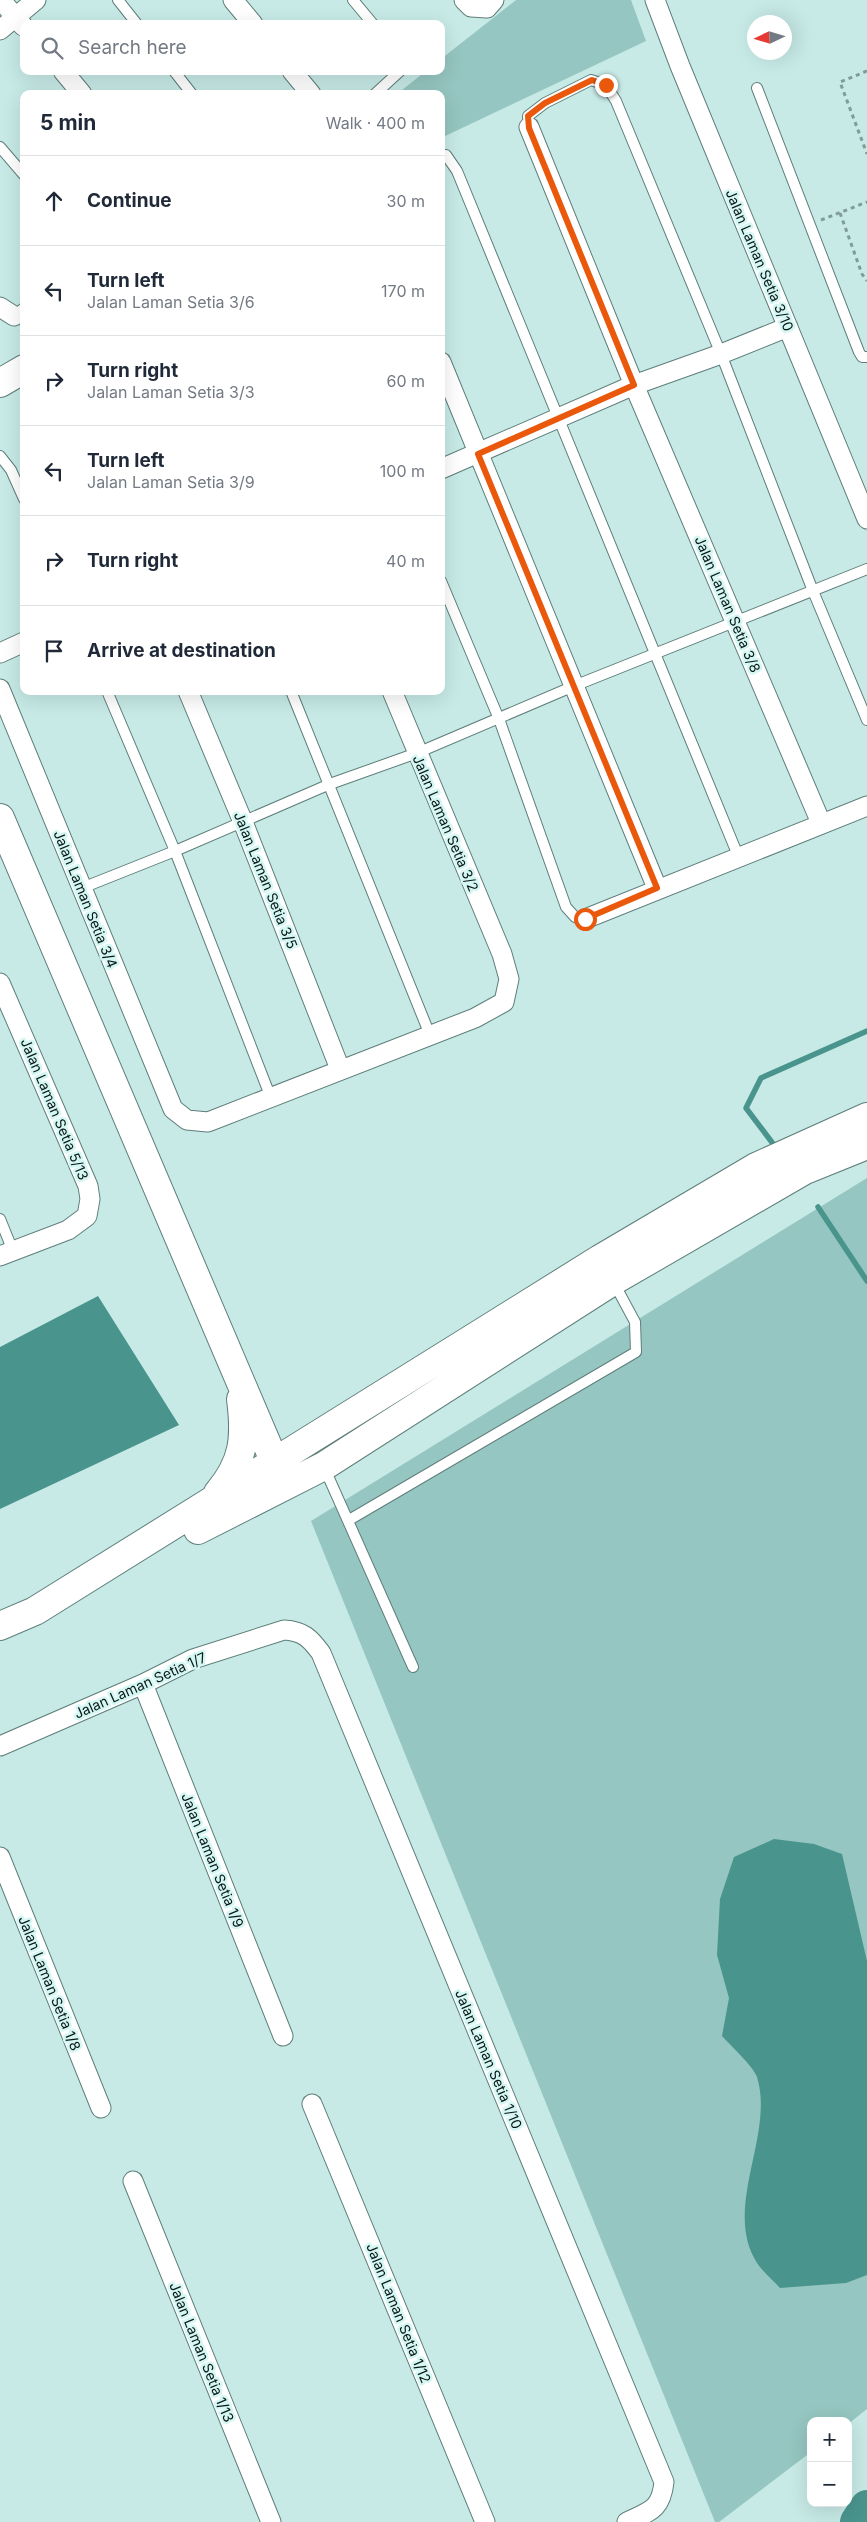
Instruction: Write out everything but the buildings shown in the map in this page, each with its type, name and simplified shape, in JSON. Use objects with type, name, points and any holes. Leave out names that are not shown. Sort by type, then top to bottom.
[{"type":"street","points":[[0,30],[20,22],[1,0]]},
{"type":"street","points":[[21,20],[36,0]]},
{"type":"street","points":[[233,0],[250,20]]},
{"type":"street","points":[[464,0],[471,6],[487,8],[494,0]]},
{"type":"street","name":"Jalan Laman Setia 3/10","points":[[655,0],[867,519]]},
{"type":"street","points":[[66,75],[79,90]]},
{"type":"street","points":[[295,75],[308,90]]},
{"type":"street","name":"Jalan Laman Setia 3/8","points":[[529,128],[634,385],[821,823]]},
{"type":"street","points":[[445,467],[634,385],[721,354],[788,327]]},
{"type":"street","points":[[0,383],[20,371]]},
{"type":"street","points":[[445,372],[657,888]]},
{"type":"street","points":[[0,653],[20,644]]},
{"type":"street","name":"Jalan Laman Setia 3/4","points":[[0,689],[173,1109],[188,1120],[208,1122],[271,1098]]},
{"type":"street","name":"Jalan Laman Setia 3/5","points":[[190,695],[243,822],[340,1070]]},
{"type":"street","name":"Jalan Laman Setia 3/2","points":[[394,695],[502,954],[509,979],[504,1002],[476,1018],[430,1035]]},
{"type":"street","points":[[585,919],[657,888],[740,858],[821,823],[867,806]]},
{"type":"street","points":[[0,818],[285,1486]]},
{"type":"street","name":"Jalan Laman Setia 5/13","points":[[0,982],[88,1186],[90,1199],[87,1216],[68,1230],[7,1254]]},
{"type":"street","points":[[271,1098],[430,1035]]},
{"type":"street","points":[[0,1626],[35,1612],[207,1506],[275,1460],[600,1259],[756,1167],[867,1117]]},
{"type":"street","points":[[0,1640],[40,1623],[194,1532],[324,1466],[613,1282],[805,1170],[867,1145]]},
{"type":"street","points":[[207,1506],[233,1473],[243,1451],[244,1420],[238,1376]]},
{"type":"street","name":"Jalan Laman Setia 1/7","points":[[0,1746],[143,1684],[193,1660],[284,1630],[299,1631],[310,1638]]},
{"type":"street","name":"Jalan Laman Setia 1/10","points":[[310,1638],[320,1653],[664,2482],[662,2496],[656,2508],[627,2522]]},
{"type":"street","name":"Jalan Laman Setia 1/9","points":[[143,1684],[283,2036]]},
{"type":"street","name":"Jalan Laman Setia 1/8","points":[[0,1857],[100,2108]]},
{"type":"street","name":"Jalan Laman Setia 1/12","points":[[312,2104],[485,2522]]},
{"type":"street","name":"Jalan Laman Setia 1/13","points":[[133,2181],[271,2522]]},
{"type":"lane","points":[[118,0],[133,20]]},
{"type":"lane","points":[[353,0],[370,20]]},
{"type":"lane","points":[[177,75],[189,90]]},
{"type":"lane","points":[[379,90],[396,75]]},
{"type":"lane","points":[[529,128],[528,116],[545,103],[592,80],[606,85],[616,101],[721,354],[813,592],[867,720]]},
{"type":"lane","points":[[757,88],[862,357],[867,357]]},
{"type":"lane","points":[[0,147],[20,170]]},
{"type":"lane","points":[[445,155],[457,171],[740,858]]},
{"type":"lane","points":[[0,456],[11,470],[20,490]]},
{"type":"lane","points":[[82,888],[175,851],[330,784],[417,753],[574,686],[867,569]]},
{"type":"lane","points":[[445,591],[498,719],[566,907],[575,917],[585,919]]},
{"type":"lane","points":[[109,695],[175,851],[271,1098]]},
{"type":"lane","points":[[293,695],[430,1035]]},
{"type":"lane","points":[[0,1219],[7,1254]]},
{"type":"lane","points":[[349,1520],[636,1352],[635,1322],[613,1282]]},
{"type":"lane","points":[[324,1466],[413,1667]]},
{"type":"path","points":[[867,71],[840,82],[867,154]]},
{"type":"path","points":[[810,225],[867,202]]},
{"type":"path","points":[[840,213],[862,274],[867,281]]},
{"type":"shaded area","points":[[516,0],[631,0],[646,41],[445,136],[445,90],[402,90],[421,75],[445,75],[445,56]]},
{"type":"shaded area","points":[[867,1178],[867,2409],[852,2421],[852,2417],[807,2417],[807,2455],[719,2522],[715,2522],[311,1521]]},
{"type":"shaded area","points":[[98,1296],[179,1425],[0,1509],[0,1347]]},
{"type":"shaded area","points":[[774,1839],[814,1844],[842,1854],[867,1961],[867,2275],[846,2283],[780,2288],[757,2263],[748,2242],[745,2219],[746,2195],[760,2123],[761,2099],[755,2072],[722,2036],[729,1998],[717,1955],[720,1899],[734,1857]]},
{"type":"waterway","points":[[777,1149],[746,1108],[761,1078],[867,1031]]},
{"type":"waterway","points":[[818,1207],[867,1281]]},
{"type":"waterway","points":[[857,2522],[867,2507]]},
{"type":"route","points":[[585,919],[657,888],[478,454],[634,385],[529,128],[528,116],[545,103],[592,80],[606,85]]}]
